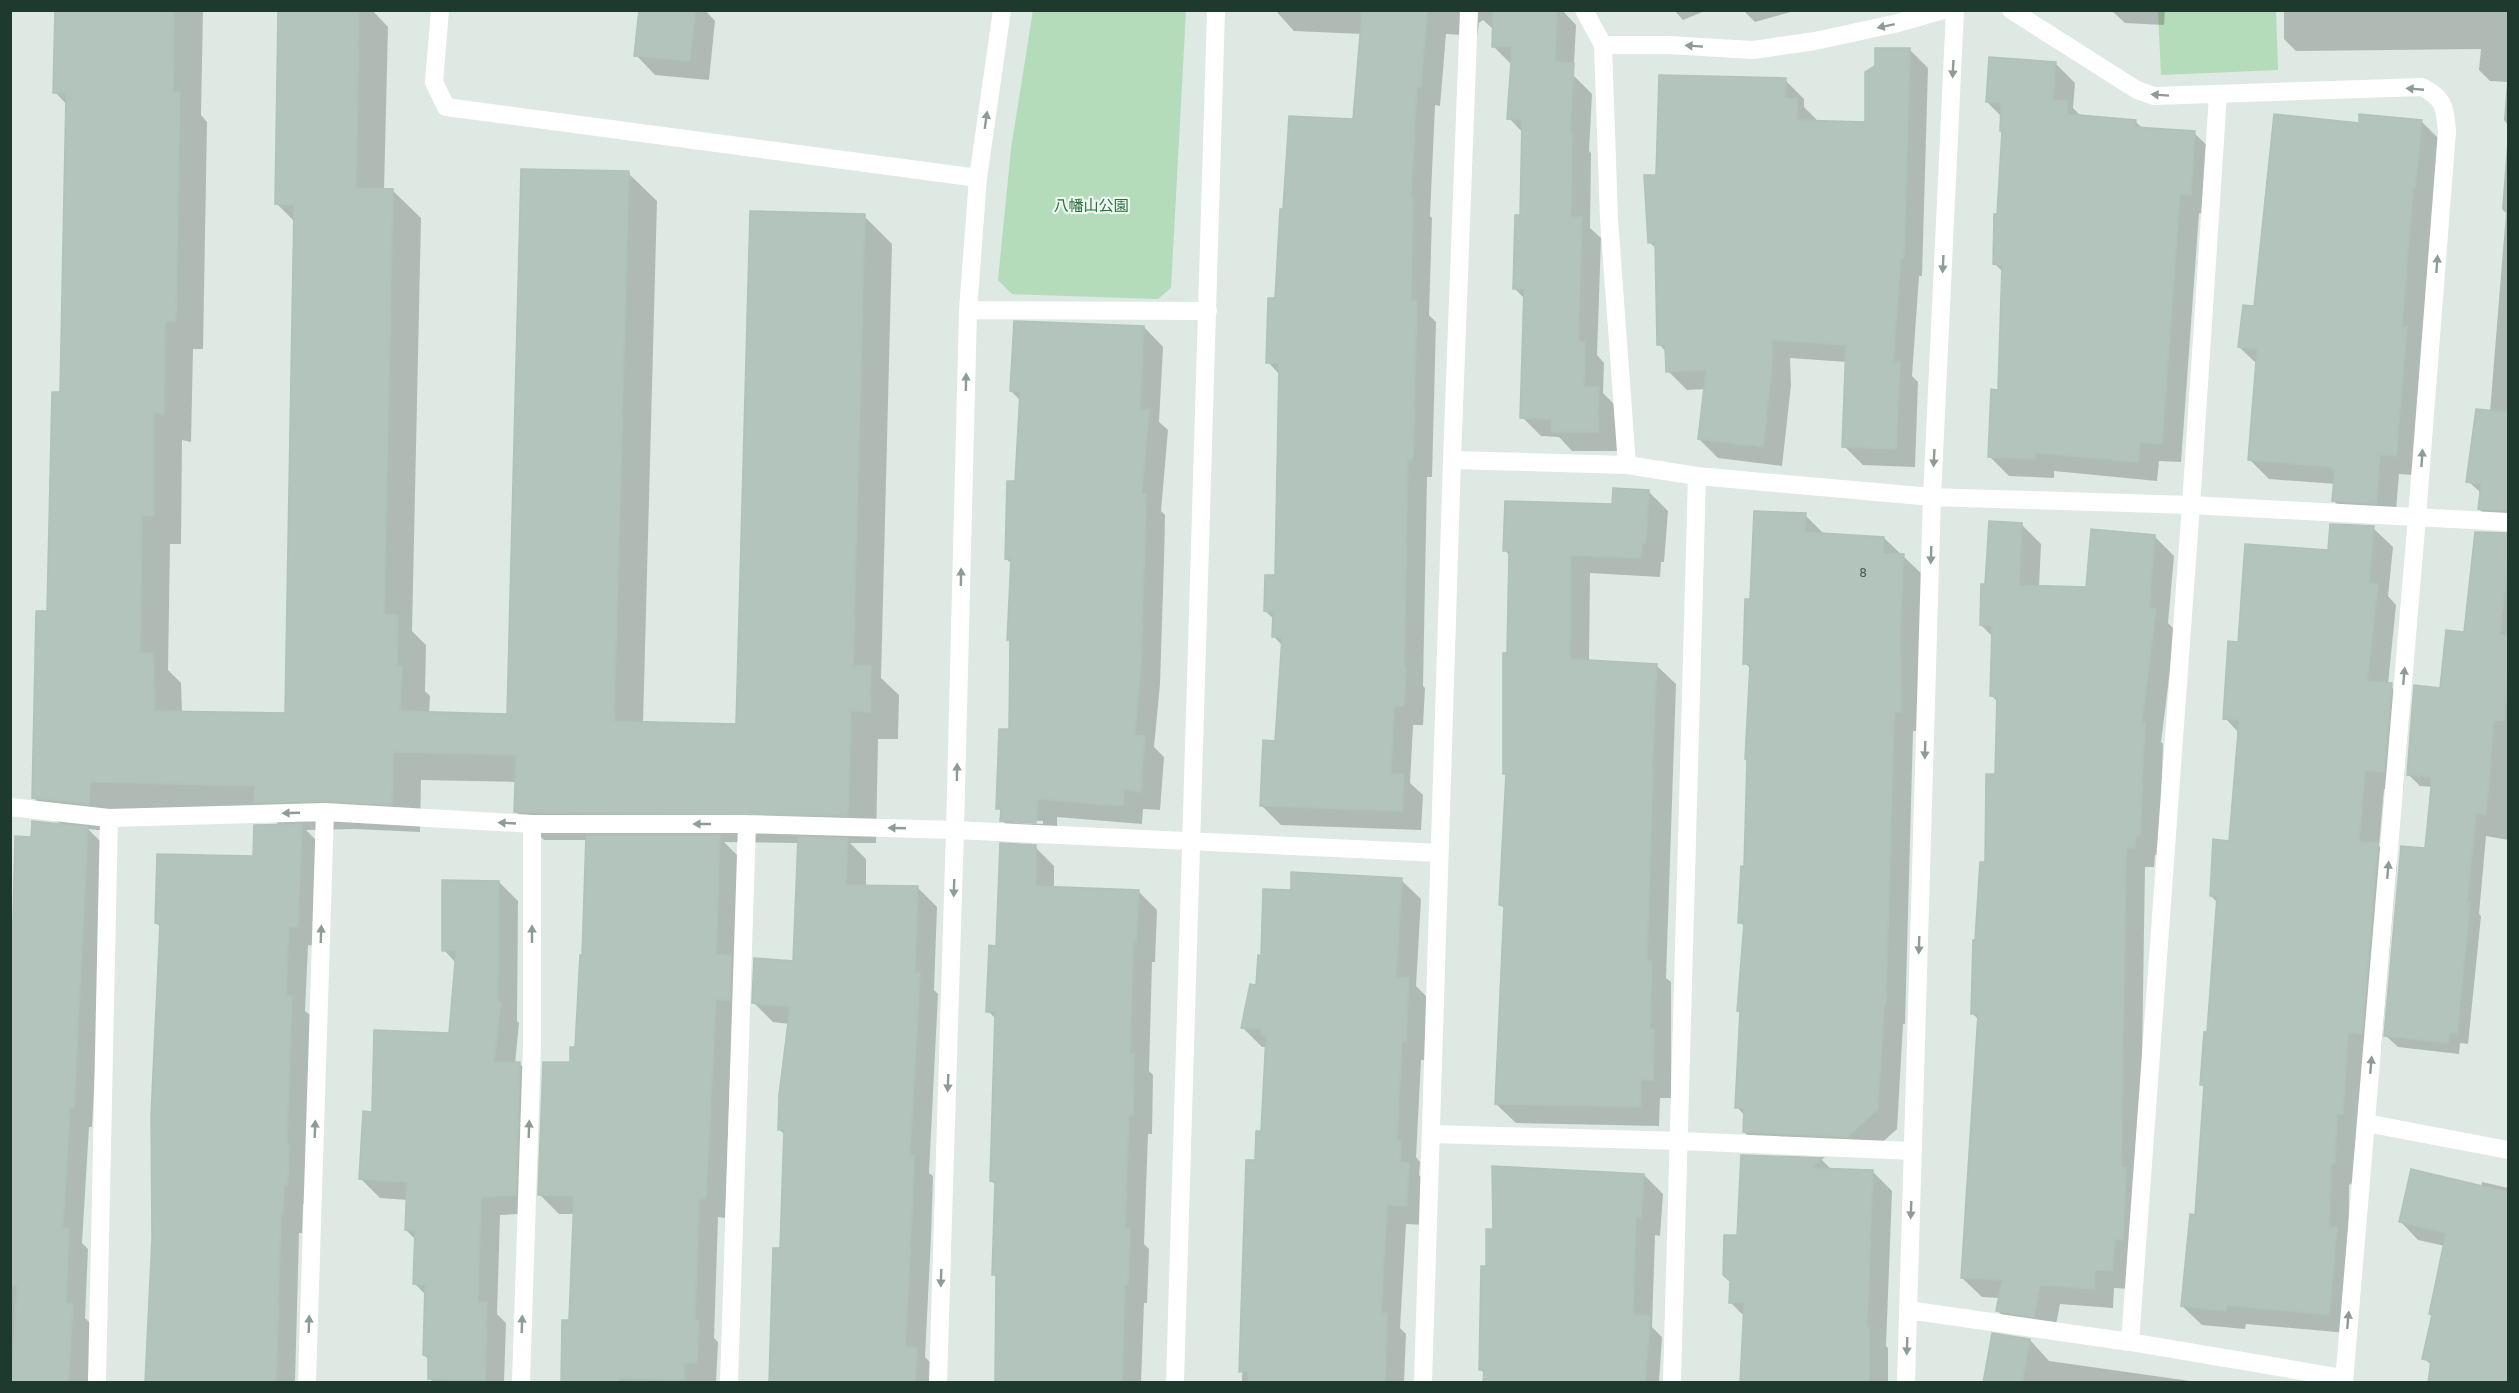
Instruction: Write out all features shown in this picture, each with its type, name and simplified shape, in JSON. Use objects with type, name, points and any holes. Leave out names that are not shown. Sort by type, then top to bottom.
[{"type":"street","points":[[440,10],[434,82],[446,107],[978,178]]},
{"type":"street","points":[[938,1383],[956,830],[968,310],[978,178],[1002,10]]},
{"type":"street","points":[[1175,1383],[1216,10]]},
{"type":"street","points":[[1423,1383],[1452,460],[1469,10]]},
{"type":"street","points":[[1584,10],[1603,45],[1610,219],[1627,465]]},
{"type":"street","points":[[1603,45],[1668,45],[1753,50],[1815,41],[1898,23],[1943,10]]},
{"type":"street","points":[[1906,1383],[1932,497],[1955,10]]},
{"type":"street","points":[[1908,1310],[2130,1342],[2344,1380],[2417,517],[2447,131],[2444,106],[2436,94],[2422,87],[2154,96],[2137,90],[2011,10]]},
{"type":"street","points":[[2130,1342],[2191,505],[2218,95]]},
{"type":"street","points":[[968,310],[1208,311]]},
{"type":"street","points":[[1452,460],[1627,465],[1697,476],[1932,497],[2191,505],[2508,522]]},
{"type":"street","points":[[1672,1383],[1697,476]]},
{"type":"street","points":[[10,807],[109,818],[325,812],[532,824],[747,824],[956,830],[1439,853]]},
{"type":"street","points":[[307,1383],[325,812]]},
{"type":"street","points":[[97,1383],[109,818]]},
{"type":"street","points":[[520,1383],[532,1045],[532,824]]},
{"type":"street","points":[[729,1383],[747,824]]},
{"type":"street","points":[[2366,1123],[2508,1150]]},
{"type":"street","points":[[1432,1134],[1913,1151]]},
{"type":"green space","name":"八幡山公園","points":[[1033,10],[1186,11],[1171,288],[1158,299],[1012,294],[998,280],[1011,149]]},
{"type":"green space","points":[[2158,11],[2276,11],[2278,70],[2161,75]]},
{"type":"building","points":[[55,10],[174,10],[173,92],[180,92],[176,321],[165,321],[164,415],[154,413],[154,516],[142,516],[140,653],[153,653],[155,711],[285,713],[294,205],[275,204],[278,10],[359,10],[356,188],[393,189],[384,614],[398,615],[397,666],[402,666],[400,711],[507,714],[521,169],[629,171],[614,721],[736,724],[750,211],[865,214],[853,665],[871,665],[870,712],[851,711],[848,816],[514,812],[516,755],[393,752],[392,805],[326,801],[254,803],[255,786],[90,782],[89,804],[32,798],[36,611],[47,611],[52,392],[60,392],[66,93],[53,93]]},
{"type":"building","points":[[639,10],[695,10],[690,61],[634,56]]},
{"type":"building","points":[[1362,10],[1427,10],[1421,87],[1417,86],[1411,197],[1413,197],[1411,301],[1417,301],[1413,459],[1408,459],[1404,667],[1406,667],[1404,706],[1394,706],[1391,774],[1404,774],[1402,811],[1260,806],[1263,740],[1275,741],[1282,637],[1272,637],[1273,612],[1264,611],[1265,575],[1275,575],[1279,363],[1266,363],[1268,298],[1275,298],[1280,209],[1283,209],[1289,116],[1353,119]]},
{"type":"building","points":[[1493,10],[1557,10],[1555,62],[1574,63],[1570,133],[1572,133],[1571,217],[1582,217],[1578,342],[1585,342],[1584,387],[1599,387],[1598,432],[1551,432],[1552,419],[1520,418],[1524,289],[1513,289],[1515,215],[1520,215],[1522,120],[1507,119],[1512,47],[1492,47]]},
{"type":"building","points":[[1875,48],[1910,48],[1904,258],[1901,258],[1893,361],[1900,361],[1896,449],[1842,447],[1846,345],[1772,340],[1772,365],[1763,447],[1698,439],[1706,370],[1666,372],[1665,345],[1657,345],[1655,242],[1648,243],[1644,175],[1656,175],[1659,75],[1786,78],[1785,98],[1797,98],[1797,120],[1865,122],[1865,72],[1875,66]]},
{"type":"building","points":[[1989,57],[2056,62],[2053,100],[2068,101],[2067,114],[2136,120],[2135,127],[2195,131],[2191,195],[2180,194],[2162,444],[2140,442],[2138,462],[2035,453],[2035,459],[1988,457],[1991,389],[1998,390],[2002,265],[1993,264],[1994,214],[1997,214],[2002,131],[2000,131],[2001,103],[1986,102]]},
{"type":"building","points":[[2274,114],[2359,123],[2359,114],[2422,120],[2415,189],[2413,189],[2402,327],[2407,327],[2396,456],[2380,455],[2376,504],[2332,501],[2335,470],[2332,470],[2332,467],[2248,460],[2257,349],[2238,347],[2243,305],[2254,306]]},
{"type":"building","points":[[1014,321],[1144,326],[1140,409],[1149,410],[1142,494],[1146,494],[1145,539],[1141,664],[1135,735],[1145,736],[1141,792],[1124,790],[1123,806],[1038,799],[1036,823],[1000,821],[1001,809],[996,809],[999,729],[1009,729],[1010,640],[1007,640],[1011,559],[1005,559],[1007,481],[1015,481],[1020,392],[1010,391]]},
{"type":"building","points":[[2476,409],[2508,412],[2508,511],[2478,509],[2481,484],[2466,482]]},
{"type":"building","points":[[1613,488],[1649,490],[1646,543],[1642,543],[1641,558],[1571,555],[1570,659],[1657,664],[1647,961],[1652,961],[1650,1029],[1654,1029],[1653,1080],[1641,1080],[1640,1107],[1495,1104],[1504,906],[1499,905],[1506,774],[1503,774],[1503,653],[1507,653],[1509,551],[1503,551],[1505,501],[1612,504]]},
{"type":"building","points":[[1754,511],[1806,513],[1805,532],[1884,537],[1883,553],[1904,554],[1900,627],[1901,712],[1894,712],[1886,1005],[1884,1005],[1878,1109],[1847,1137],[1743,1132],[1744,1108],[1735,1108],[1740,1011],[1737,1011],[1744,923],[1738,923],[1741,866],[1744,867],[1747,759],[1745,759],[1750,664],[1743,664],[1745,599],[1750,599]]},
{"type":"building","points":[[1989,521],[2022,523],[2019,585],[2086,587],[2091,529],[2155,535],[2149,608],[2156,609],[2142,723],[2145,723],[2140,836],[2136,836],[2135,848],[2126,848],[2121,1168],[2126,1168],[2123,1240],[2115,1239],[2112,1271],[2095,1270],[2094,1289],[2040,1285],[2034,1317],[1996,1311],[2002,1280],[1961,1278],[1978,1014],[1971,1014],[1973,940],[1975,940],[1980,862],[1985,862],[1986,774],[1995,774],[1997,696],[1990,696],[1992,626],[1980,625],[1981,584],[1985,584]]},
{"type":"building","points":[[2330,524],[2374,526],[2369,583],[2378,584],[2367,681],[2392,683],[2384,772],[2365,770],[2359,841],[2378,843],[2362,1034],[2348,1032],[2343,1114],[2337,1114],[2335,1162],[2331,1165],[2329,1227],[2337,1227],[2329,1315],[2227,1305],[2226,1311],[2181,1306],[2190,1214],[2195,1215],[2204,1085],[2200,1085],[2204,1032],[2207,1032],[2217,896],[2210,896],[2213,839],[2229,841],[2239,720],[2223,719],[2228,641],[2238,642],[2245,544],[2328,550]]},
{"type":"building","points":[[2475,532],[2508,533],[2508,560],[2500,635],[2508,636],[2508,670],[2504,721],[2494,720],[2486,815],[2476,814],[2457,1033],[2449,1032],[2448,1043],[2384,1036],[2401,846],[2425,848],[2432,777],[2407,775],[2414,685],[2440,688],[2446,630],[2464,632]]},
{"type":"building","points":[[32,821],[88,827],[74,1108],[70,1108],[63,1228],[69,1228],[66,1304],[73,1304],[68,1383],[11,1383],[17,1286],[10,1286],[10,920],[13,921],[15,836],[31,837]]},
{"type":"building","points":[[302,824],[298,927],[289,927],[286,995],[292,996],[287,1143],[289,1144],[288,1185],[284,1185],[283,1214],[281,1214],[276,1383],[145,1383],[152,1238],[151,1116],[160,923],[155,923],[157,854],[253,856],[254,825]]},
{"type":"building","points":[[586,835],[720,835],[716,954],[731,956],[730,1001],[716,999],[706,1199],[699,1199],[695,1321],[699,1321],[697,1363],[684,1363],[684,1380],[619,1378],[619,1383],[561,1383],[562,1320],[569,1320],[574,1196],[538,1195],[543,1062],[570,1062],[570,1047],[575,1047],[580,955],[582,955]]},
{"type":"building","points":[[798,837],[848,838],[846,885],[918,886],[915,973],[920,973],[910,1155],[914,1155],[905,1347],[917,1348],[915,1383],[769,1383],[773,1248],[780,1248],[784,1130],[778,1130],[779,1095],[790,1007],[752,1003],[754,958],[793,961]]},
{"type":"building","points":[[1000,843],[1036,845],[1036,886],[1139,890],[1136,943],[1133,943],[1130,1054],[1134,1054],[1133,1115],[1129,1115],[1125,1228],[1130,1228],[1128,1285],[1125,1285],[1122,1383],[995,1383],[996,1275],[992,1275],[995,1182],[990,1181],[995,1012],[986,1012],[989,945],[996,946]]},
{"type":"building","points":[[1291,872],[1402,878],[1396,977],[1409,977],[1406,1042],[1402,1041],[1397,1140],[1401,1141],[1400,1162],[1409,1163],[1407,1206],[1387,1205],[1381,1313],[1387,1313],[1385,1383],[1248,1383],[1248,1371],[1239,1372],[1246,1160],[1255,1160],[1256,1131],[1261,1131],[1266,1036],[1261,1035],[1261,1029],[1241,1028],[1250,984],[1256,985],[1258,955],[1261,956],[1263,889],[1291,890]]},
{"type":"building","points":[[442,880],[499,881],[498,1002],[501,1002],[494,1062],[520,1062],[516,1195],[481,1197],[478,1302],[487,1302],[485,1380],[428,1379],[428,1356],[423,1355],[425,1285],[413,1284],[415,1231],[405,1230],[407,1182],[359,1179],[363,1111],[372,1112],[374,1030],[449,1033],[456,951],[442,951]]},
{"type":"building","points":[[1741,1155],[1823,1158],[1812,1168],[1873,1170],[1867,1327],[1869,1327],[1869,1383],[1740,1383],[1744,1303],[1729,1303],[1730,1281],[1723,1275],[1724,1235],[1737,1235]]},
{"type":"building","points":[[1492,1166],[1644,1174],[1641,1217],[1636,1217],[1633,1315],[1650,1316],[1645,1383],[1483,1383],[1484,1370],[1479,1370],[1481,1266],[1486,1266],[1486,1229],[1493,1229]]},
{"type":"building","points":[[2411,1169],[2508,1192],[2508,1383],[2428,1383],[2431,1361],[2422,1359],[2446,1233],[2399,1222]]},
{"type":"building","points":[[1992,1333],[2030,1339],[2022,1383],[1983,1383]]}]
